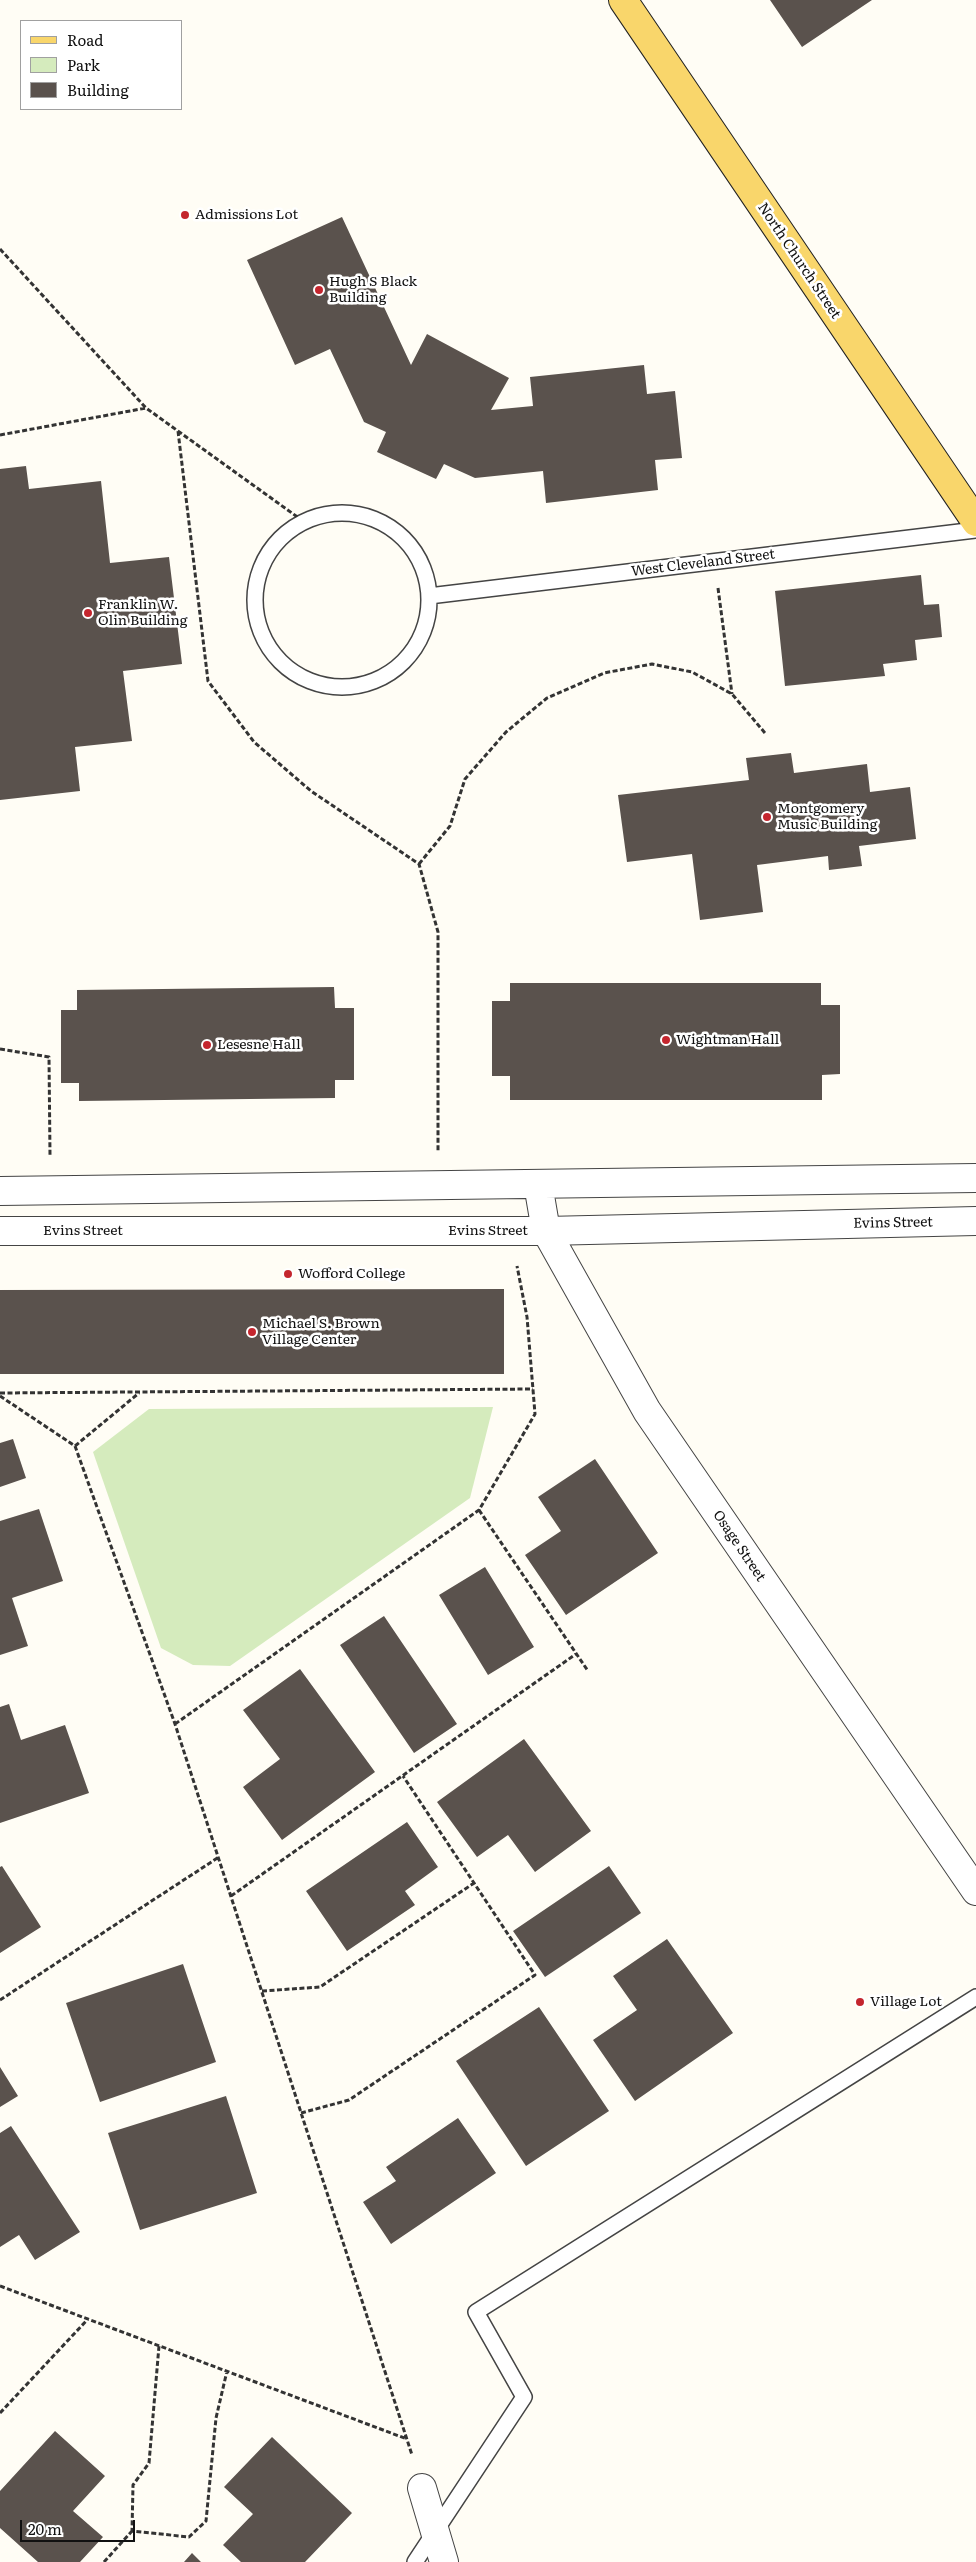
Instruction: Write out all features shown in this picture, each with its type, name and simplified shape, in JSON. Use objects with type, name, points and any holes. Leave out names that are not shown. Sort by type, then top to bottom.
[{"type":"main road","name":"North Church Street","points":[[623,0],[976,522]]},
{"type":"street","points":[[0,1191],[976,1178]]},
{"type":"street","name":"Osage Street","points":[[538,1184],[546,1231],[647,1410],[976,1891]]},
{"type":"street","name":"Evins Street","points":[[0,1231],[546,1231],[976,1221]]},
{"type":"street","points":[[422,2488],[444,2562]]},
{"type":"lane","points":[[336,513],[370,517],[400,535],[421,562],[429,596],[424,629],[407,658],[380,679],[347,688],[313,683],[284,666],[262,638],[254,605],[259,572],[276,542],[304,521],[336,513]]},
{"type":"lane","name":"West Cleveland Street","points":[[429,596],[976,530]]},
{"type":"lane","points":[[415,2562],[436,2533],[524,2397],[476,2312],[976,1997]]},
{"type":"path","points":[[0,249],[146,408],[304,521]]},
{"type":"path","points":[[0,435],[146,408]]},
{"type":"path","points":[[178,431],[208,681],[254,742],[311,791],[419,864],[438,932],[438,1162]]},
{"type":"path","points":[[715,562],[732,694]]},
{"type":"path","points":[[419,864],[450,826],[465,779],[506,732],[547,698],[604,673],[652,664],[692,672],[732,694],[764,733]]},
{"type":"path","points":[[0,1049],[49,1057],[50,1162]]},
{"type":"path","points":[[175,1724],[479,1510],[535,1414],[527,1317],[511,1231]]},
{"type":"path","points":[[0,1394],[533,1389]]},
{"type":"path","points":[[75,1446],[140,1392]]},
{"type":"path","points":[[0,1394],[75,1446],[175,1724],[422,2488]]},
{"type":"path","points":[[479,1510],[588,1671]]},
{"type":"path","points":[[231,1896],[576,1654]]},
{"type":"path","points":[[301,2113],[349,2100],[535,1975],[403,1776]]},
{"type":"path","points":[[0,2000],[219,1857]]},
{"type":"path","points":[[262,1992],[320,1986],[474,1883]]},
{"type":"path","points":[[0,2286],[407,2439]]},
{"type":"path","points":[[0,2413],[88,2319]]},
{"type":"path","points":[[104,2562],[132,2531],[133,2485],[149,2463],[159,2346]]},
{"type":"path","points":[[132,2531],[189,2537],[206,2521],[216,2418],[227,2371]]},
{"type":"green space","points":[[493,1407],[470,1498],[230,1666],[193,1665],[161,1648],[93,1452],[149,1409]]},
{"type":"building","points":[[770,0],[872,0],[802,47]]},
{"type":"building","points":[[342,217],[411,365],[427,334],[509,378],[491,410],[533,406],[530,377],[644,365],[647,394],[675,391],[682,458],[655,460],[658,490],[546,503],[543,471],[475,478],[444,464],[436,479],[377,452],[386,432],[364,422],[330,349],[295,365],[247,260]]},
{"type":"building","name":"Franklin W. Olin Building","points":[[26,466],[29,489],[101,481],[110,563],[169,557],[182,664],[123,671],[132,741],[75,747],[80,791],[0,800],[0,469]]},
{"type":"building","points":[[921,575],[924,605],[939,604],[942,637],[915,640],[917,660],[883,664],[885,676],[785,686],[775,591]]},
{"type":"building","name":"Montgomery Music Building","points":[[791,753],[794,773],[867,764],[870,792],[910,787],[916,839],[859,846],[862,866],[829,870],[828,856],[757,865],[763,912],[700,920],[692,854],[627,862],[618,795],[749,780],[746,758]]},
{"type":"building","name":"Wightman Hall","points":[[510,983],[821,983],[821,1005],[840,1005],[840,1074],[822,1075],[822,1100],[510,1100],[510,1076],[492,1076],[492,1001],[510,1001]]},
{"type":"building","name":"Lesesne Hall","points":[[334,987],[335,1008],[354,1008],[354,1080],[335,1080],[335,1098],[79,1101],[79,1083],[61,1083],[61,1010],[77,1010],[77,990]]},
{"type":"building","name":"Michael S. Brown Village Center","points":[[504,1289],[504,1374],[0,1374],[0,1290]]},
{"type":"building","points":[[13,1439],[26,1478],[0,1487],[0,1443]]},
{"type":"building","points":[[595,1459],[658,1553],[566,1615],[525,1555],[561,1531],[538,1497]]},
{"type":"building","points":[[39,1509],[63,1581],[12,1598],[28,1646],[0,1655],[0,1521]]},
{"type":"building","points":[[485,1567],[534,1647],[488,1675],[439,1595]]},
{"type":"building","points":[[384,1616],[457,1724],[414,1753],[340,1645]]},
{"type":"building","points":[[300,1669],[375,1772],[282,1840],[243,1787],[280,1759],[243,1710]]},
{"type":"building","points":[[9,1704],[21,1740],[65,1725],[89,1793],[0,1823],[0,1707]]},
{"type":"building","points":[[524,1739],[591,1831],[535,1872],[508,1835],[477,1857],[437,1802]]},
{"type":"building","points":[[407,1822],[438,1867],[405,1891],[415,1905],[347,1951],[306,1891]]},
{"type":"building","points":[[2,1866],[41,1927],[0,1953],[0,1867]]},
{"type":"building","points":[[609,1866],[641,1913],[545,1977],[513,1931]]},
{"type":"building","points":[[667,1939],[733,2033],[635,2101],[593,2040],[637,2010],[613,1976]]},
{"type":"building","points":[[183,1964],[216,2062],[100,2102],[66,2003]]},
{"type":"building","points":[[539,2007],[609,2111],[526,2166],[456,2061]]},
{"type":"building","points":[[0,2067],[18,2096],[0,2107]]},
{"type":"building","points":[[226,2096],[257,2193],[140,2230],[108,2133]]},
{"type":"building","points":[[458,2118],[496,2173],[391,2244],[363,2202],[396,2181],[386,2167]]},
{"type":"building","points":[[11,2126],[80,2232],[35,2260],[19,2235],[0,2247],[0,2133]]},
{"type":"building","points":[[55,2431],[105,2476],[73,2511],[103,2537],[80,2562],[38,2562],[0,2528],[0,2491]]},
{"type":"building","points":[[272,2437],[352,2513],[305,2562],[241,2562],[223,2545],[253,2514],[224,2487]]},
{"type":"building","points":[[192,2553],[201,2562],[184,2562]]},
{"type":"place","name":"Admissions Lot","points":[[185,215]]},
{"type":"place","name":"Hugh S Black Building","points":[[319,290]]},
{"type":"place","name":"Franklin W. Olin Building","points":[[88,613]]},
{"type":"place","name":"Montgomery Music Building","points":[[767,817]]},
{"type":"place","name":"Wightman Hall","points":[[666,1040]]},
{"type":"place","name":"Lesesne Hall","points":[[207,1045]]},
{"type":"place","name":"Wofford College","points":[[288,1274]]},
{"type":"place","name":"Michael S. Brown Village Center","points":[[252,1332]]},
{"type":"place","name":"Village Lot","points":[[860,2002]]}]
